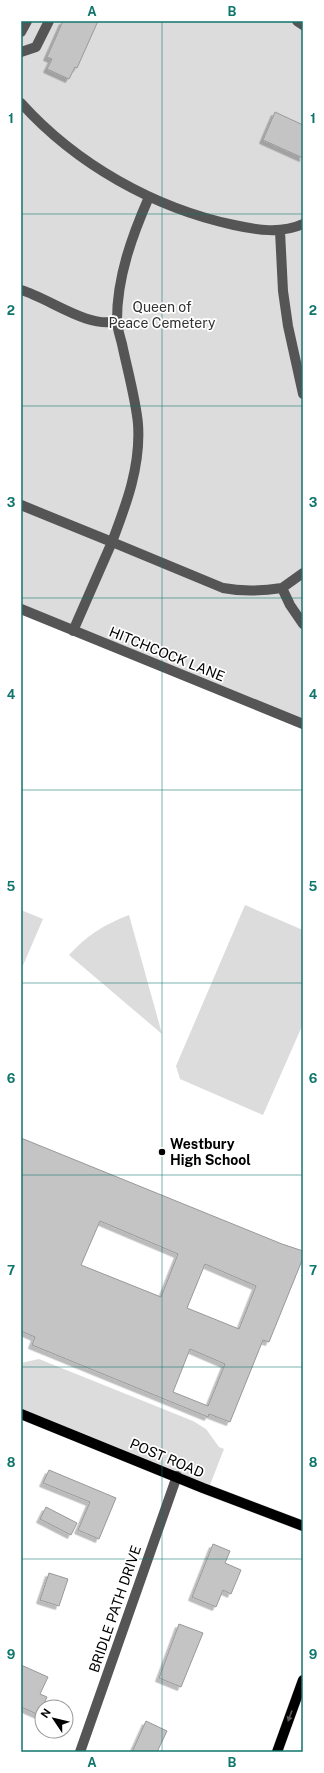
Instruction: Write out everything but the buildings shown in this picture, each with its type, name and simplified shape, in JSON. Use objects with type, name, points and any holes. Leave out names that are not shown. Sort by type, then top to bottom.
[{"type":"main road","name":"POST ROAD","points":[[21,1414],[303,1526]]},
{"type":"main road","points":[[277,1752],[303,1680]]},
{"type":"street","points":[[21,32],[27,21]]},
{"type":"street","points":[[21,52],[36,47],[49,21]]},
{"type":"street","points":[[21,103],[36,119],[77,152],[116,179],[150,198],[214,221],[251,229],[280,231],[303,224]]},
{"type":"street","points":[[73,631],[112,542],[129,497],[136,460],[138,424],[117,321],[126,259],[136,229],[150,198]]},
{"type":"street","points":[[280,231],[284,298],[288,326],[303,394]]},
{"type":"street","points":[[21,290],[90,320],[107,324],[117,321]]},
{"type":"street","points":[[21,505],[224,588],[240,591],[263,591],[282,588],[303,573]]},
{"type":"street","points":[[282,588],[290,605],[303,624]]},
{"type":"street","name":"HITCHCOCK LANE","points":[[21,609],[303,724]]},
{"type":"street","name":"BRIDLE PATH DRIVE","points":[[80,1752],[177,1476]]},
{"type":"green space","name":"Queen of Peace Cemetery","points":[[21,21],[303,21],[303,724],[21,609]]},
{"type":"green space","points":[[245,905],[303,930],[303,1024],[263,1115],[180,1079],[176,1066]]},
{"type":"green space","points":[[21,910],[43,919],[21,970]]},
{"type":"green space","points":[[129,915],[162,1034],[69,955],[96,931]]},
{"type":"green space","points":[[39,1359],[193,1421],[206,1429],[219,1447],[224,1449],[208,1490],[21,1414],[21,1363]]},
{"type":"place","name":"Westbury High School","points":[[162,1152]]}]
